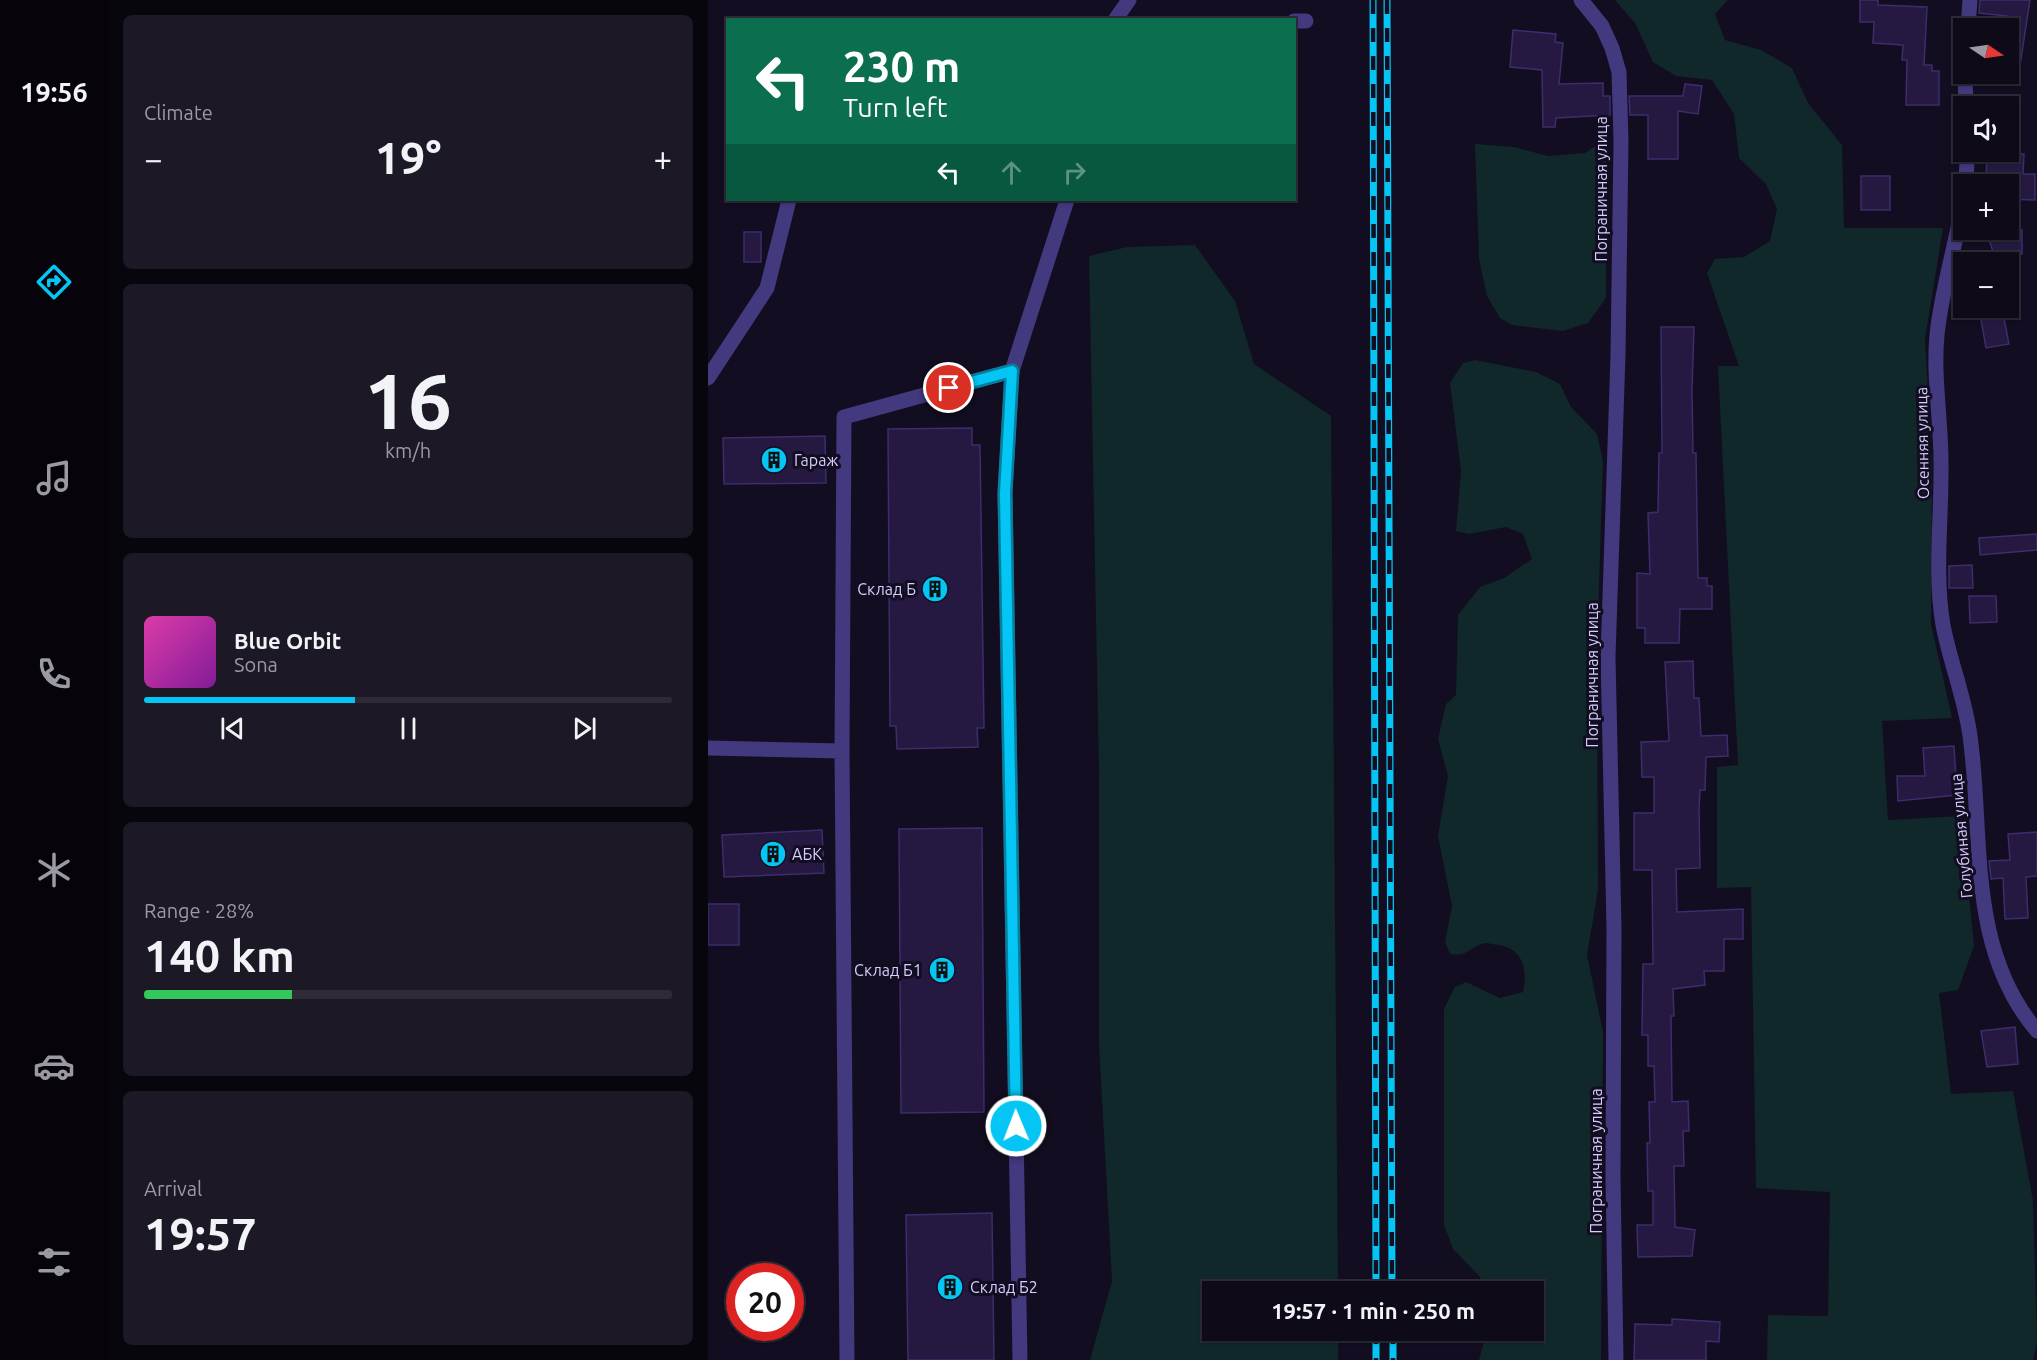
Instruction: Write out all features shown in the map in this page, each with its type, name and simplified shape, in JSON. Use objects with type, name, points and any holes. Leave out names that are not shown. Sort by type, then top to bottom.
[{"type":"street","points":[[1116,18],[1129,0]]},
{"type":"street","name":"Пограничная улица","points":[[1581,0],[1602,26],[1612,48],[1618,72],[1621,141],[1618,355],[1608,657],[1614,928],[1613,1178],[1616,1360]]},
{"type":"street","points":[[1969,18],[1970,0]]},
{"type":"street","name":"Осенняя улица","points":[[1966,162],[1957,230],[1942,294],[1937,337],[1941,462],[1940,604],[1970,733]]},
{"type":"street","points":[[708,378],[767,288],[789,201]]},
{"type":"street","points":[[1020,1360],[1005,493],[1012,371],[1066,201]]},
{"type":"street","points":[[847,1360],[842,751],[844,417],[1012,371]]},
{"type":"street","name":"Голубиная улица","points":[[1970,733],[1975,777],[1978,864],[1990,941],[2006,984],[2037,1031]]},
{"type":"street","points":[[708,748],[842,751]]},
{"type":"green space","points":[[1615,0],[1728,0],[1715,14],[1725,40],[1761,50],[1792,68],[1808,103],[1842,145],[1844,228],[1943,228],[1925,339],[1932,464],[1931,624],[1952,718],[1882,721],[1888,820],[1961,816],[1974,946],[1958,990],[1939,993],[1951,1094],[2013,1091],[2033,1201],[2037,1342],[2033,1360],[1767,1360],[1768,1315],[1828,1316],[1830,1192],[1756,1188],[1751,887],[1717,888],[1717,767],[1738,765],[1718,366],[1739,366],[1707,273],[1715,259],[1744,257],[1770,241],[1777,209],[1766,184],[1739,158],[1734,114],[1712,80],[1676,76],[1653,62],[1635,23]]},
{"type":"green space","points":[[1606,139],[1606,298],[1588,323],[1563,331],[1512,325],[1500,318],[1487,296],[1479,259],[1475,144],[1514,147],[1548,156],[1585,153]]},
{"type":"green space","points":[[1195,245],[1235,301],[1254,364],[1331,416],[1338,1281],[1202,1281],[1202,1341],[1338,1341],[1338,1360],[1090,1360],[1112,1281],[1099,1045],[1099,771],[1089,256],[1127,247]]},
{"type":"green space","points":[[1475,360],[1536,372],[1560,384],[1571,407],[1597,434],[1603,461],[1597,650],[1598,890],[1587,955],[1603,1032],[1601,1360],[1479,1360],[1484,1341],[1544,1341],[1544,1281],[1481,1281],[1480,1277],[1453,1249],[1444,1225],[1444,1009],[1455,987],[1466,982],[1500,998],[1523,992],[1525,976],[1522,962],[1514,951],[1507,947],[1485,943],[1456,955],[1450,954],[1445,942],[1452,906],[1438,836],[1448,776],[1438,739],[1446,704],[1456,695],[1458,615],[1480,587],[1504,578],[1532,559],[1523,534],[1506,527],[1469,534],[1456,531],[1461,471],[1450,383],[1463,363]]},
{"type":"building","points":[[1860,0],[1878,0],[1878,5],[1927,7],[1924,65],[1932,65],[1932,71],[1939,71],[1939,105],[1906,105],[1907,60],[1902,60],[1903,45],[1873,43],[1874,22],[1860,22]]},
{"type":"building","points":[[1980,0],[2030,0],[2019,72],[2019,18],[1979,13]]},
{"type":"building","points":[[1513,30],[1556,34],[1555,42],[1563,43],[1559,84],[1603,83],[1603,96],[1610,96],[1610,115],[1556,118],[1555,127],[1543,127],[1542,70],[1510,67]]},
{"type":"building","points":[[1685,84],[1702,86],[1698,114],[1678,111],[1678,159],[1648,159],[1648,115],[1630,115],[1629,96],[1683,96]]},
{"type":"building","points":[[2019,154],[2024,154],[2023,174],[2035,174],[2035,200],[2019,199],[2019,174],[1986,174],[1987,162],[2019,162]]},
{"type":"building","points":[[1861,176],[1890,176],[1890,210],[1861,210]]},
{"type":"building","points":[[2019,230],[2022,230],[2022,254],[1993,252],[1989,240],[2019,240]]},
{"type":"building","points":[[744,232],[761,232],[761,262],[744,262]]},
{"type":"building","points":[[1981,318],[2004,318],[2009,344],[1986,348]]},
{"type":"building","points":[[1661,327],[1694,327],[1693,453],[1696,453],[1698,578],[1707,578],[1707,586],[1712,586],[1712,609],[1680,609],[1679,643],[1645,643],[1645,628],[1637,628],[1637,573],[1650,574],[1648,513],[1658,512],[1659,453],[1662,453]]},
{"type":"building","name":"Склад Б","points":[[972,428],[972,445],[980,445],[984,728],[977,728],[978,747],[897,749],[896,726],[890,726],[888,429]]},
{"type":"building","name":"Гараж","points":[[825,436],[826,483],[724,484],[723,438]]},
{"type":"building","points":[[2037,534],[2037,550],[1980,555],[1979,538]]},
{"type":"building","points":[[1972,565],[1973,588],[1949,588],[1949,566]]},
{"type":"building","points":[[1969,596],[1996,596],[1997,622],[1970,623]]},
{"type":"building","points":[[1693,661],[1694,698],[1699,698],[1701,736],[1727,735],[1728,756],[1706,757],[1705,790],[1700,790],[1700,868],[1676,869],[1677,912],[1743,909],[1743,939],[1724,939],[1724,971],[1704,971],[1705,985],[1673,989],[1672,1102],[1688,1101],[1689,1131],[1683,1131],[1684,1166],[1674,1166],[1675,1227],[1695,1230],[1692,1256],[1638,1257],[1637,1225],[1653,1225],[1653,1191],[1648,1191],[1647,1143],[1650,1143],[1649,1102],[1655,1102],[1654,1066],[1648,1066],[1648,1035],[1642,1035],[1643,964],[1653,964],[1652,870],[1634,870],[1634,813],[1654,813],[1654,777],[1642,777],[1641,742],[1669,741],[1665,662]]},
{"type":"building","points":[[1954,746],[1957,795],[1898,801],[1897,776],[1925,776],[1923,748]]},
{"type":"building","name":"Склад Б1","points":[[982,828],[984,1112],[901,1113],[899,829]]},
{"type":"building","name":"АБК","points":[[822,830],[824,873],[724,877],[722,835]]},
{"type":"building","points":[[2037,832],[2037,876],[2026,877],[2028,918],[2005,919],[2003,878],[1991,879],[1989,861],[2010,860],[2008,834]]},
{"type":"building","points":[[708,904],[739,904],[739,945],[708,945]]},
{"type":"building","points":[[2015,1027],[2018,1064],[1987,1067],[1981,1031]]},
{"type":"building","name":"Склад Б2","points":[[992,1213],[994,1360],[908,1360],[906,1215]]},
{"type":"building","points":[[1672,1319],[1720,1322],[1719,1342],[1706,1341],[1706,1360],[1634,1360],[1635,1324],[1672,1325]]},
{"type":"railway","points":[[1373,0],[1376,1281]]},
{"type":"railway","points":[[1387,0],[1392,1281]]},
{"type":"railway","points":[[1376,1341],[1376,1360]]},
{"type":"railway","points":[[1393,1341],[1393,1360]]},
{"type":"place","name":"Гараж","points":[[774,460]]},
{"type":"place","name":"Склад Б","points":[[935,589]]},
{"type":"place","name":"АБК","points":[[773,854]]},
{"type":"place","name":"Склад Б1","points":[[942,970]]},
{"type":"place","name":"Склад Б2","points":[[950,1287]]},
{"type":"route","points":[[949,388],[1012,371],[1005,493],[1016,1126]]}]
